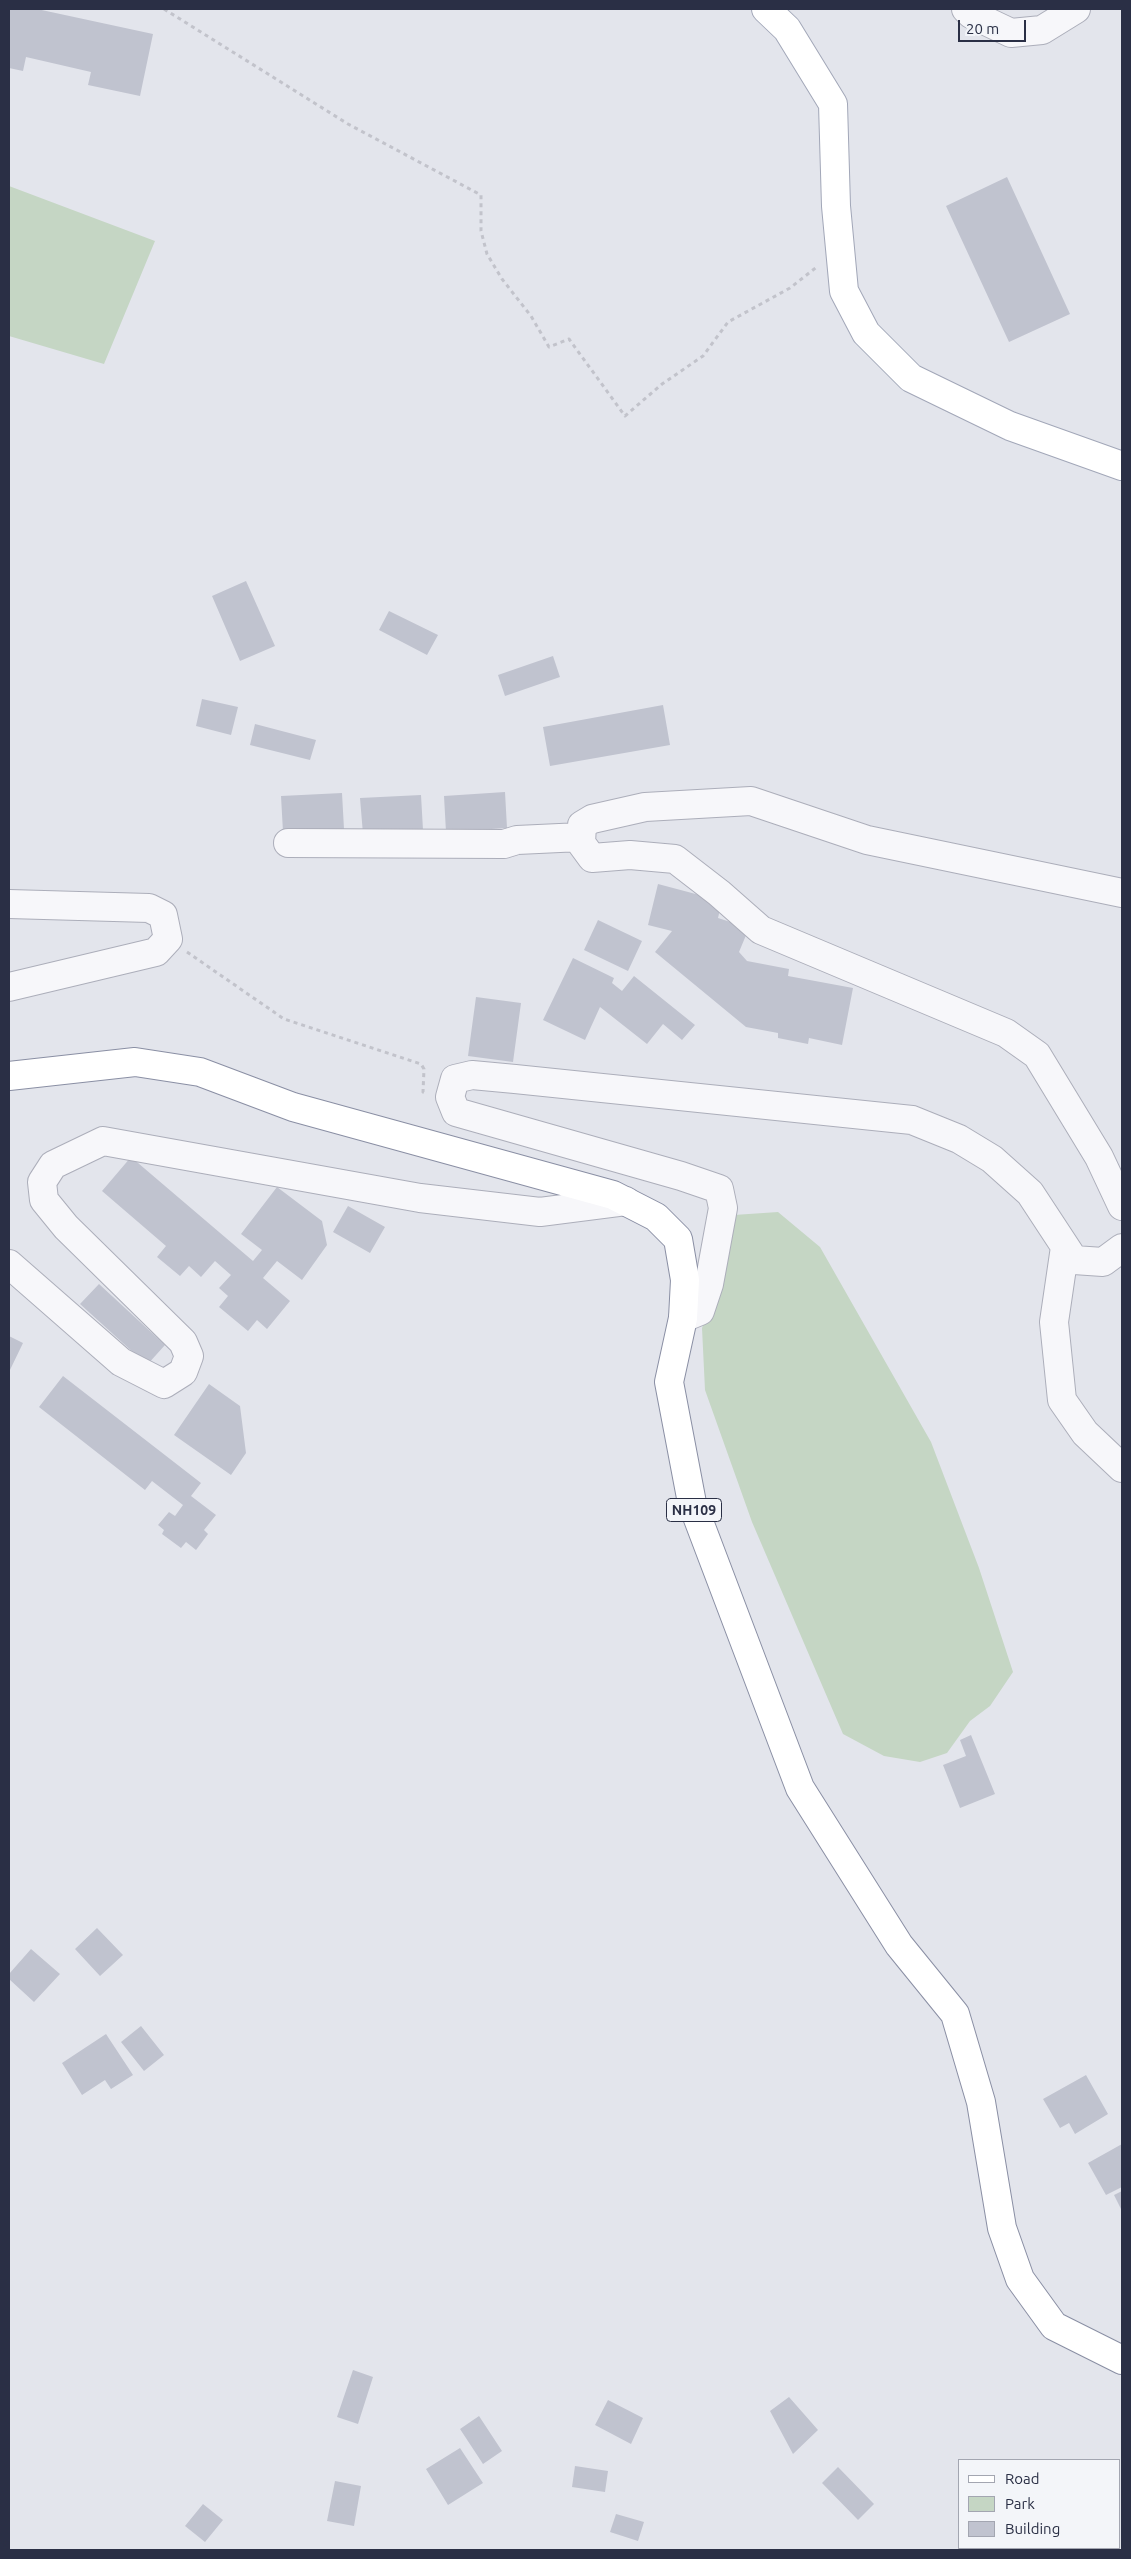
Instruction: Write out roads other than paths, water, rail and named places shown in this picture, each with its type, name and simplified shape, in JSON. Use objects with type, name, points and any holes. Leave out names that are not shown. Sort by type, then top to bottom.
[{"type":"main road","points":[[766,9],[788,29],[833,104],[836,206],[844,291],[866,333],[911,378],[1010,426],[1122,466]]},
{"type":"main road","name":"NH109","points":[[9,1076],[135,1062],[200,1072],[293,1107],[613,1194],[656,1217],[678,1239],[685,1280],[683,1318],[669,1382],[692,1503],[800,1788],[899,1945],[955,2014],[981,2102],[1002,2228],[1020,2279],[1054,2326],[1122,2360]]},
{"type":"street","points":[[966,9],[971,14],[1011,33],[1042,30],[1076,9]]},
{"type":"street","points":[[1122,893],[867,840],[750,801],[645,807],[592,819],[582,825],[581,843],[592,858],[630,855],[675,859],[719,893],[761,930],[1006,1033],[1037,1055],[1098,1157],[1122,1206]]},
{"type":"street","points":[[288,843],[504,844],[516,840],[581,837]]},
{"type":"street","points":[[9,904],[149,908],[163,915],[168,939],[156,952],[9,987]]},
{"type":"street","points":[[683,1318],[700,1311],[709,1284],[723,1208],[719,1189],[681,1176],[474,1119],[456,1112],[450,1097],[455,1078],[472,1075],[912,1120],[959,1139],[992,1159],[1030,1192],[1074,1260],[1103,1262],[1122,1248]]},
{"type":"street","points":[[9,1264],[121,1362],[164,1384],[183,1372],[189,1356],[183,1342],[66,1227],[44,1200],[42,1182],[53,1165],[103,1141],[420,1198],[531,1211],[540,1212],[626,1201]]},
{"type":"street","points":[[1065,1247],[1054,1322],[1062,1400],[1085,1433],[1122,1468]]}]
